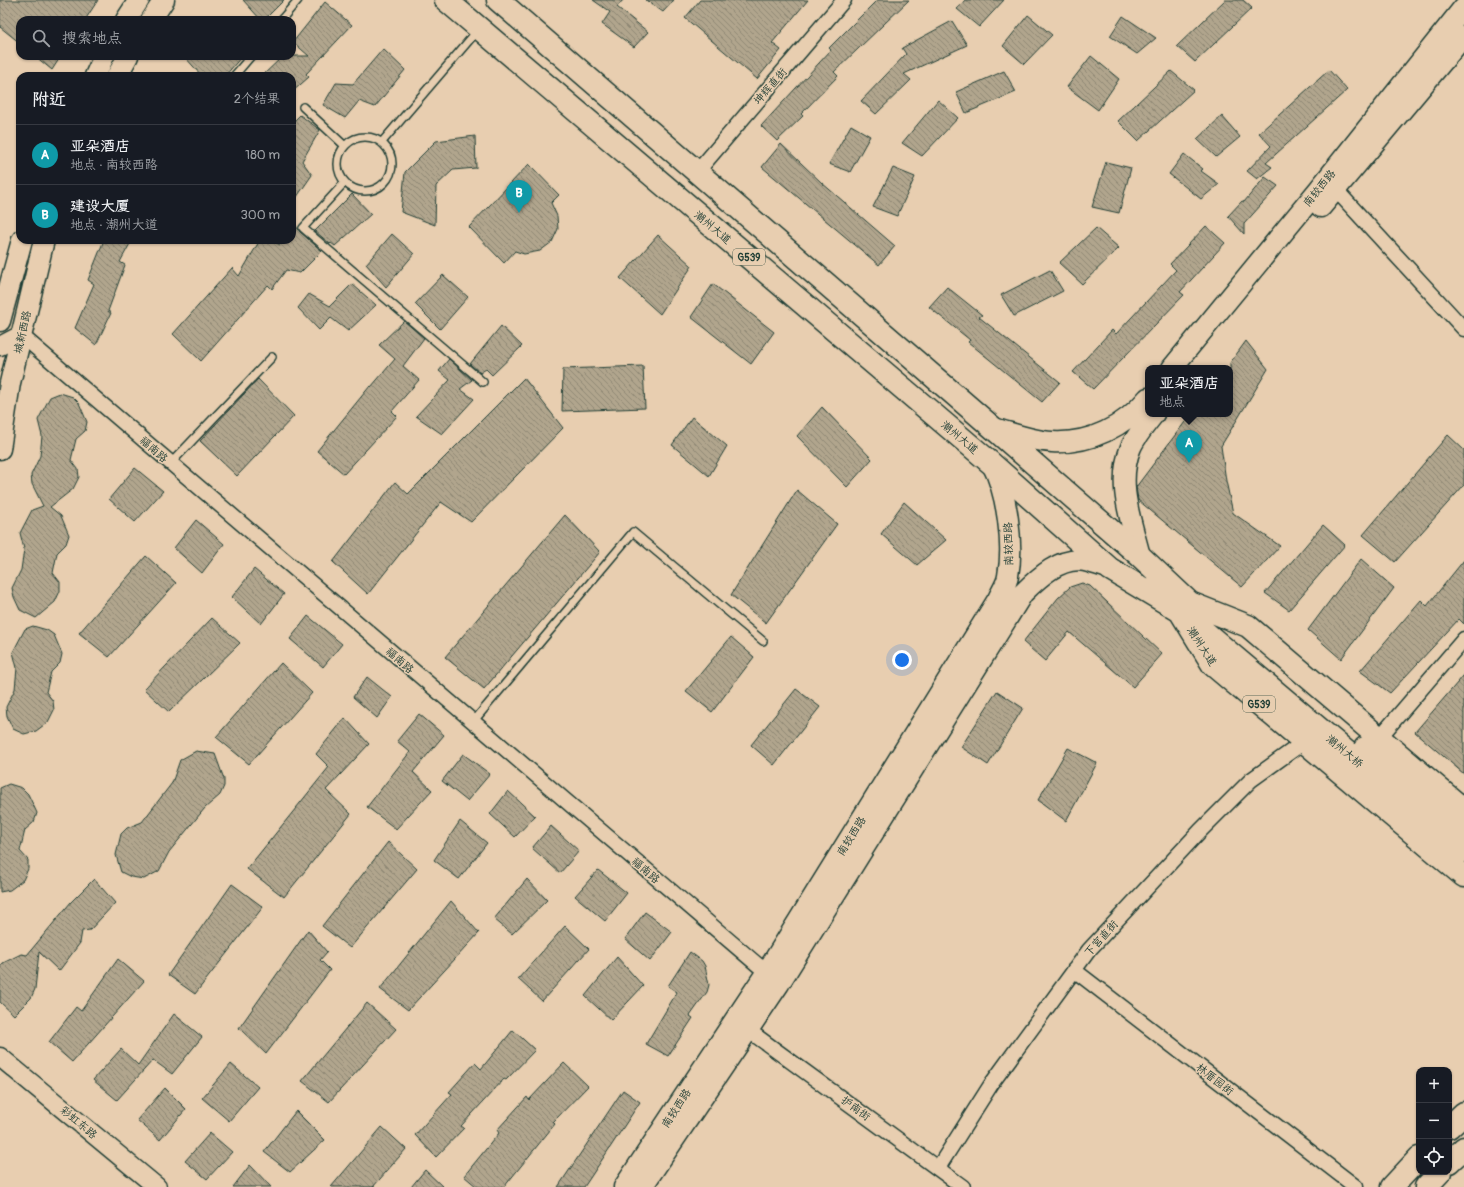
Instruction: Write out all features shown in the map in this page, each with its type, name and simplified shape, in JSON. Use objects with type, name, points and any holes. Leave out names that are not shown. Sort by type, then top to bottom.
[{"type":"main road","points":[[129,16],[139,0]]},
{"type":"main road","points":[[154,16],[164,0]]},
{"type":"main road","name":"潮州大道","points":[[446,0],[992,464],[1110,569],[1185,607],[1248,626],[1464,810]]},
{"type":"main road","name":"潮州大道","points":[[498,0],[1140,556],[1185,607],[1213,665],[1464,876]]},
{"type":"main road","name":"南较西路","points":[[1174,365],[1314,195],[1464,7]]},
{"type":"main road","name":"南较西路","points":[[1192,365],[1256,284],[1464,36]]},
{"type":"main road","points":[[97,72],[102,60]]},
{"type":"main road","points":[[119,72],[126,60]]},
{"type":"main road","points":[[0,321],[21,244]]},
{"type":"main road","name":"城新西路","points":[[0,449],[10,383],[43,244]]},
{"type":"main road","points":[[993,428],[1051,442],[1077,442],[1106,432],[1130,415],[1145,401]]},
{"type":"main road","points":[[1140,556],[1124,487],[1124,468],[1132,446],[1152,417]]},
{"type":"main road","name":"南较西路","points":[[642,1187],[748,1030],[772,978],[998,599],[1008,578],[1009,536],[1005,497],[1000,479],[992,464]]},
{"type":"main road","name":"南较西路","points":[[624,1187],[772,978],[1023,593],[1037,579],[1054,567],[1070,561],[1084,560],[1110,569]]},
{"type":"main road","points":[[1185,607],[1233,646]]},
{"type":"main road","name":"潮州大桥","points":[[1233,646],[1464,831]]},
{"type":"main road","name":"潮州大桥","points":[[1233,646],[1464,851]]},
{"type":"main road","points":[[1452,1124],[1464,1113]]},
{"type":"main road","points":[[1452,1159],[1464,1148]]},
{"type":"main road","points":[[1392,1187],[1416,1161]]},
{"type":"main road","points":[[1426,1187],[1437,1175]]},
{"type":"street","name":"坤辉直街","points":[[696,172],[844,0]]},
{"type":"street","points":[[1336,190],[1464,329]]},
{"type":"street","points":[[0,346],[21,335]]},
{"type":"street","name":"福南路","points":[[21,335],[772,978]]},
{"type":"street","points":[[1379,738],[1464,639]]},
{"type":"street","name":"下宫直街","points":[[938,1168],[992,1083],[1094,944],[1200,831],[1251,780],[1304,742]]},
{"type":"street","name":"林厝园街","points":[[1074,970],[1356,1187]]},
{"type":"street","name":"护南街","points":[[748,1030],[963,1187]]},
{"type":"street","name":"彩虹东路","points":[[0,1057],[157,1187]]},
{"type":"lane","points":[[284,16],[298,0]]},
{"type":"lane","points":[[382,142],[479,28]]},
{"type":"lane","points":[[237,72],[248,60]]},
{"type":"lane","points":[[303,107],[345,146]]},
{"type":"lane","points":[[365,137],[382,142],[391,157],[392,166],[390,174],[385,182],[378,187],[369,190],[361,190],[345,182],[340,174],[338,166],[339,157],[345,146],[356,138],[365,137]]},
{"type":"lane","points":[[345,182],[303,228],[483,382]]},
{"type":"lane","points":[[170,463],[272,357]]},
{"type":"lane","points":[[473,722],[633,532],[763,641]]},
{"type":"building","points":[[0,0],[98,0],[88,16],[16,16],[16,40],[0,27]]},
{"type":"building","points":[[243,0],[284,0],[268,16],[257,16]]},
{"type":"building","points":[[593,0],[623,0],[617,7],[648,32],[634,47],[602,24],[610,12]]},
{"type":"building","points":[[646,0],[674,0],[663,12]]},
{"type":"building","points":[[700,0],[808,0],[772,43],[781,50],[757,79],[685,18]]},
{"type":"building","points":[[877,0],[909,0],[834,72],[838,76],[801,114],[803,116],[777,141],[761,126],[831,50],[829,48]]},
{"type":"building","points":[[965,0],[1004,0],[979,27],[957,9]]},
{"type":"building","points":[[1225,0],[1243,0],[1252,8],[1195,62],[1177,46]]},
{"type":"building","points":[[325,2],[352,25],[306,74],[309,77],[296,88],[296,72],[266,72],[279,60],[296,60],[296,56],[309,56],[296,45],[296,38]]},
{"type":"building","points":[[1028,15],[1052,35],[1024,64],[1003,46]]},
{"type":"building","points":[[1123,16],[1156,38],[1137,54],[1110,36]]},
{"type":"building","points":[[952,21],[967,45],[904,74],[911,80],[876,114],[861,101],[906,54],[902,48]]},
{"type":"building","points":[[383,49],[405,70],[375,107],[359,101],[345,118],[323,105],[336,83],[353,84]]},
{"type":"building","points":[[1091,56],[1119,79],[1098,110],[1067,87]]},
{"type":"building","points":[[40,60],[58,60],[52,70]]},
{"type":"building","points":[[188,60],[239,60],[228,72],[198,72]]},
{"type":"building","points":[[1329,70],[1347,90],[1266,163],[1272,167],[1257,179],[1247,171],[1271,146],[1259,133]]},
{"type":"building","points":[[1004,71],[1016,92],[966,113],[956,92]]},
{"type":"building","points":[[1171,71],[1194,90],[1138,141],[1118,121]]},
{"type":"building","points":[[938,100],[958,118],[922,156],[902,143]]},
{"type":"building","points":[[300,115],[320,130],[302,161],[312,175],[296,198],[296,119]]},
{"type":"building","points":[[1222,116],[1240,137],[1216,157],[1197,139]]},
{"type":"building","points":[[851,125],[870,136],[850,172],[829,164]]},
{"type":"building","points":[[475,136],[476,168],[453,170],[436,186],[435,225],[401,212],[405,172],[436,141]]},
{"type":"building","points":[[781,144],[822,183],[895,246],[879,265],[762,167]]},
{"type":"building","points":[[1184,154],[1203,169],[1201,171],[1219,184],[1201,199],[1169,174]]},
{"type":"building","points":[[1106,162],[1131,168],[1119,213],[1092,207]]},
{"type":"building","points":[[529,164],[559,195],[551,203],[557,216],[558,229],[552,242],[540,251],[524,254],[515,251],[504,263],[469,227]]},
{"type":"building","points":[[893,168],[915,177],[897,216],[873,207]]},
{"type":"building","points":[[1265,177],[1278,186],[1244,224],[1244,234],[1228,216],[1242,201],[1244,202]]},
{"type":"building","points":[[352,194],[371,214],[335,246],[331,243],[330,244],[315,231]]},
{"type":"building","points":[[296,226],[300,232],[322,251],[300,273],[286,270],[272,289],[268,285],[201,361],[173,334],[232,268],[239,276],[258,244],[296,244]]},
{"type":"building","points":[[1206,226],[1225,243],[1180,292],[1184,295],[1093,389],[1073,372],[1112,330],[1116,334],[1176,270],[1170,264]]},
{"type":"building","points":[[1096,228],[1119,248],[1082,284],[1059,263]]},
{"type":"building","points":[[392,234],[414,254],[386,287],[366,264]]},
{"type":"building","points":[[658,235],[692,266],[660,314],[620,278]]},
{"type":"building","points":[[102,244],[130,244],[120,262],[125,265],[108,311],[111,313],[96,345],[75,328],[94,284],[88,280]]},
{"type":"building","points":[[1050,270],[1063,291],[1014,316],[1001,295]]},
{"type":"building","points":[[443,275],[468,297],[440,329],[415,304]]},
{"type":"building","points":[[352,284],[376,305],[348,331],[331,318],[319,330],[298,308],[309,294],[330,306]]},
{"type":"building","points":[[713,284],[774,332],[751,364],[691,317]]},
{"type":"building","points":[[947,287],[982,315],[979,317],[1060,382],[1042,402],[968,342],[970,340],[929,307]]},
{"type":"building","points":[[404,321],[424,338],[403,366],[419,380],[392,411],[397,416],[344,474],[317,451],[370,386],[371,387],[395,359],[379,345]]},
{"type":"building","points":[[501,326],[522,346],[492,375],[486,369],[480,373],[470,364]]},
{"type":"building","points":[[1246,341],[1268,369],[1221,446],[1226,481],[1233,513],[1280,546],[1242,587],[1138,500],[1136,487],[1189,417],[1233,417],[1233,365],[1230,365]]},
{"type":"building","points":[[449,359],[472,380],[460,389],[474,399],[442,434],[416,416],[450,380],[439,371]]},
{"type":"building","points":[[643,366],[645,408],[562,411],[563,369]]},
{"type":"building","points":[[524,378],[563,428],[471,522],[441,502],[368,594],[333,562],[395,482],[408,494]]},
{"type":"building","points":[[258,379],[294,416],[237,476],[200,441]]},
{"type":"building","points":[[60,393],[73,397],[79,403],[87,422],[85,431],[76,439],[71,460],[78,469],[79,477],[73,489],[50,507],[61,516],[69,535],[66,544],[57,553],[53,573],[60,582],[60,591],[55,602],[36,618],[20,610],[12,588],[21,570],[24,549],[20,533],[32,510],[43,506],[32,484],[31,475],[40,456],[42,436],[38,420],[50,397]]},
{"type":"building","points":[[822,407],[872,459],[847,487],[797,436]]},
{"type":"building","points":[[692,417],[727,446],[709,476],[672,445]]},
{"type":"building","points":[[1448,435],[1464,450],[1464,485],[1395,562],[1363,535]]},
{"type":"building","points":[[135,468],[163,491],[135,522],[109,499]]},
{"type":"building","points":[[797,490],[837,524],[766,623],[731,595]]},
{"type":"building","points":[[904,502],[946,540],[917,565],[881,534]]},
{"type":"building","points":[[565,515],[600,552],[484,689],[445,657]]},
{"type":"building","points":[[196,520],[224,544],[202,573],[174,548]]},
{"type":"building","points":[[1323,525],[1345,545],[1289,610],[1265,593]]},
{"type":"building","points":[[146,556],[176,583],[109,657],[79,633]]},
{"type":"building","points":[[1361,559],[1394,588],[1341,659],[1308,630]]},
{"type":"building","points":[[1464,560],[1464,624],[1459,619],[1390,693],[1360,671],[1421,600],[1427,606]]},
{"type":"building","points":[[254,569],[284,594],[261,624],[232,597]]},
{"type":"building","points":[[1082,583],[1090,586],[1162,654],[1133,687],[1069,632],[1045,661],[1023,642],[1058,598],[1070,587]]},
{"type":"building","points":[[308,616],[342,644],[323,667],[290,639]]},
{"type":"building","points":[[212,618],[240,643],[169,712],[144,689]]},
{"type":"building","points":[[33,626],[47,630],[54,635],[62,654],[60,663],[51,672],[46,692],[53,701],[54,710],[48,722],[36,731],[24,734],[13,729],[7,716],[6,707],[15,689],[17,668],[13,652],[25,629]]},
{"type":"building","points":[[731,637],[754,657],[712,712],[686,691]]},
{"type":"building","points":[[281,663],[312,693],[249,764],[216,737]]},
{"type":"building","points":[[1464,675],[1464,774],[1415,732]]},
{"type":"building","points":[[367,677],[392,697],[377,718],[353,697]]},
{"type":"building","points":[[796,689],[820,707],[774,765],[751,745]]},
{"type":"building","points":[[997,691],[1023,708],[988,765],[961,747]]},
{"type":"building","points":[[419,714],[444,735],[413,772],[432,790],[396,829],[367,807],[410,752],[397,741]]},
{"type":"building","points":[[345,718],[369,744],[326,790],[351,814],[284,897],[247,869],[329,767],[316,754]]},
{"type":"building","points":[[1068,748],[1097,763],[1066,821],[1038,800]]},
{"type":"building","points":[[196,751],[215,754],[224,779],[224,786],[220,795],[205,808],[169,852],[159,871],[144,879],[131,877],[121,872],[116,855],[121,834],[127,828],[142,822],[172,783],[180,760]]},
{"type":"building","points":[[463,754],[490,774],[467,801],[442,781]]},
{"type":"building","points":[[9,784],[22,788],[28,794],[37,813],[34,822],[25,830],[20,851],[28,860],[28,869],[23,880],[10,890],[0,892],[0,788]]},
{"type":"building","points":[[508,791],[535,816],[515,837],[490,814]]},
{"type":"building","points":[[460,821],[487,843],[459,879],[434,860]]},
{"type":"building","points":[[551,826],[579,851],[560,873],[532,848]]},
{"type":"building","points":[[388,842],[417,869],[350,948],[322,926]]},
{"type":"building","points":[[598,870],[627,893],[605,921],[575,896]]},
{"type":"building","points":[[94,879],[115,903],[90,930],[82,931],[80,943],[59,971],[39,952],[35,989],[31,998],[14,1015],[0,1002],[0,967],[3,963],[21,954],[27,955],[71,902]]},
{"type":"building","points":[[527,879],[547,900],[512,934],[494,919]]},
{"type":"building","points":[[232,884],[263,907],[195,994],[168,975]]},
{"type":"building","points":[[451,901],[479,933],[408,1010],[380,989]]},
{"type":"building","points":[[645,912],[672,932],[650,961],[625,939]]},
{"type":"building","points":[[565,926],[589,949],[542,1001],[518,979]]},
{"type":"building","points":[[308,930],[327,952],[320,960],[330,970],[266,1054],[239,1028]]},
{"type":"building","points":[[690,952],[702,961],[705,966],[709,985],[707,992],[690,1016],[693,1018],[668,1056],[646,1044],[677,992],[668,986]]},
{"type":"building","points":[[617,957],[643,986],[611,1020],[585,996]]},
{"type":"building","points":[[118,959],[144,981],[72,1062],[49,1042],[76,1007],[81,1011]]},
{"type":"building","points":[[367,1003],[396,1029],[329,1102],[302,1081]]},
{"type":"building","points":[[174,1014],[202,1037],[172,1074],[153,1060],[117,1100],[93,1080],[121,1049],[138,1065]]},
{"type":"building","points":[[513,1030],[535,1050],[506,1080],[504,1079],[461,1126],[464,1128],[436,1157],[415,1135],[452,1094],[449,1092],[475,1063],[481,1069]]},
{"type":"building","points":[[564,1063],[588,1086],[553,1122],[555,1124],[504,1187],[477,1187],[464,1176],[499,1133],[497,1130],[527,1097],[529,1100]]},
{"type":"building","points":[[231,1064],[258,1087],[229,1121],[202,1098]]},
{"type":"building","points":[[165,1088],[186,1109],[160,1140],[137,1120]]},
{"type":"building","points":[[623,1090],[640,1102],[584,1187],[558,1187]]},
{"type":"building","points":[[296,1111],[325,1140],[290,1172],[264,1152]]},
{"type":"building","points":[[382,1127],[406,1149],[373,1187],[331,1187]]},
{"type":"building","points":[[210,1133],[232,1152],[207,1179],[185,1161]]},
{"type":"building","points":[[250,1165],[271,1187],[233,1187]]},
{"type":"building","points":[[425,1170],[443,1187],[411,1187]]},
{"type":"place","name":"建设大厦","points":[[519,213]]},
{"type":"place","name":"亚朵酒店","points":[[1189,463]]}]
